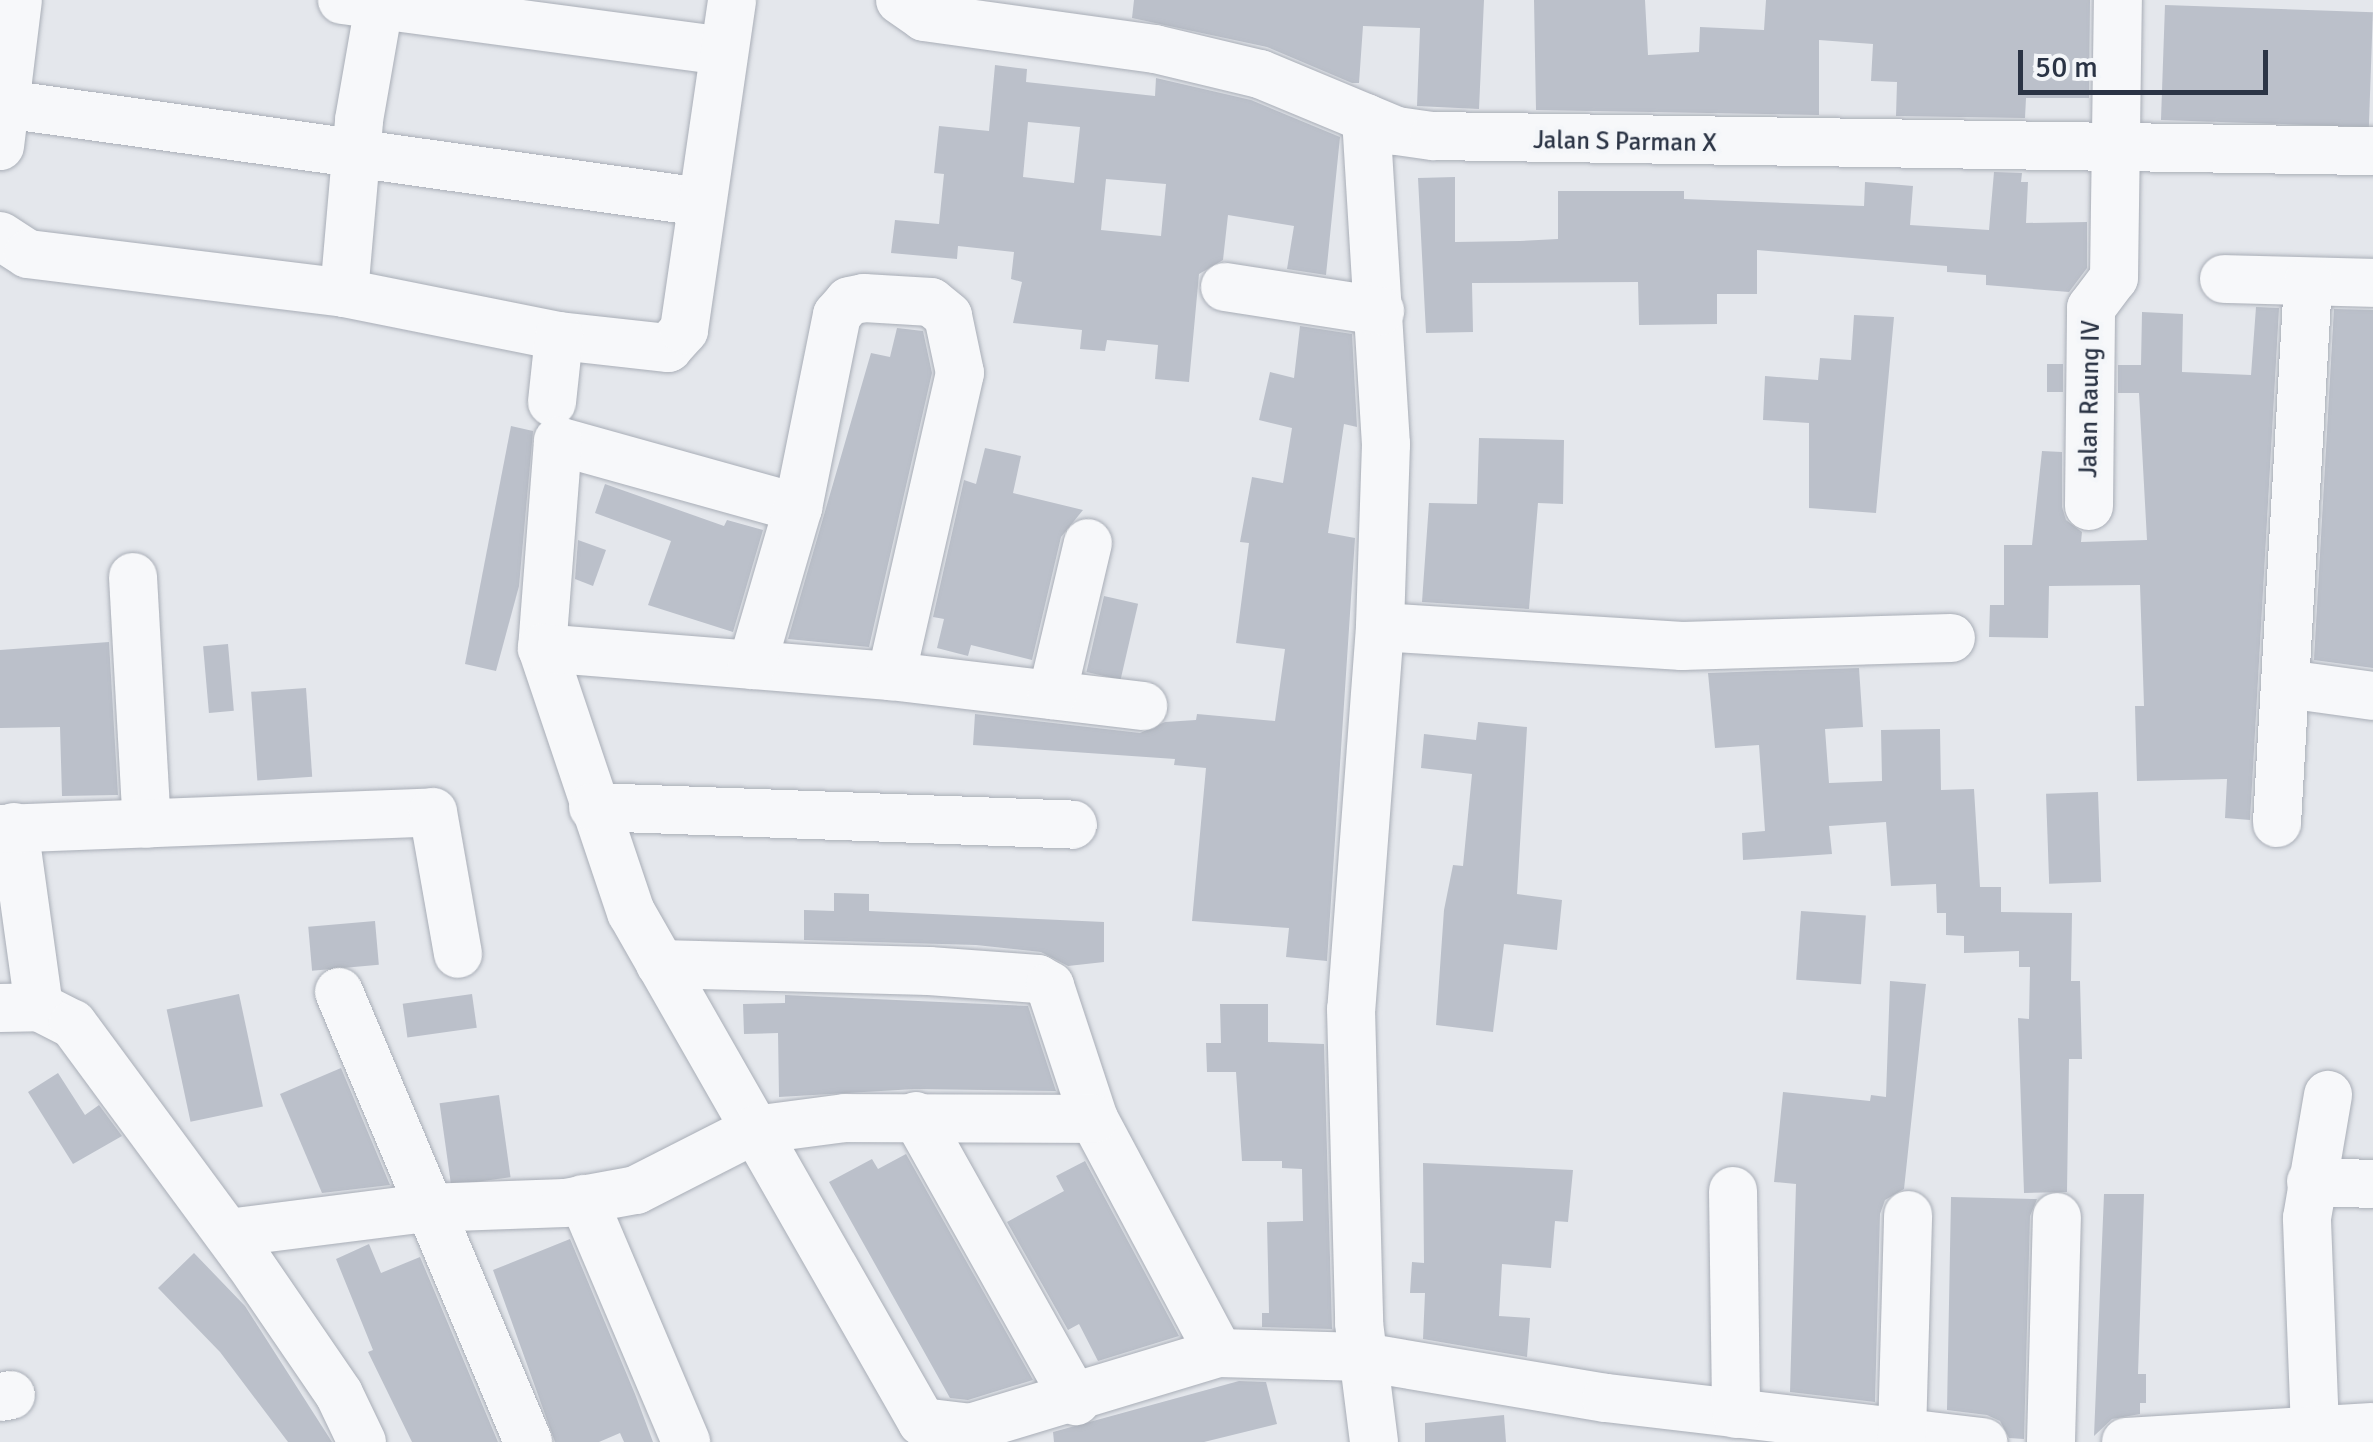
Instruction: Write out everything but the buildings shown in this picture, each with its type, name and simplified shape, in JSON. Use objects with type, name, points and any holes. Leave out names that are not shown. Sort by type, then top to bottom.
[{"type":"street","points":[[18,0],[3,125],[355,152],[702,202]]},
{"type":"street","points":[[0,236],[28,254],[344,293],[558,336],[658,349],[676,342],[702,202],[732,0]]},
{"type":"street","name":"Jalan S Parman X","points":[[900,0],[924,18],[1155,50],[1260,74],[1366,118],[1434,136],[2373,151]]},
{"type":"street","name":"Jalan Raung IV","points":[[2089,506],[2091,308],[2114,278],[2118,0]]},
{"type":"street","points":[[344,293],[367,2],[724,51]]},
{"type":"street","points":[[1366,118],[1386,444],[1380,627],[1351,1008],[1363,1357],[1374,1442]]},
{"type":"street","points":[[2224,279],[2373,284]]},
{"type":"street","points":[[2277,823],[2288,684],[2308,282]]},
{"type":"street","points":[[1225,287],[1380,311]]},
{"type":"street","points":[[752,665],[798,508],[841,308],[864,298],[942,306],[960,374],[891,676]]},
{"type":"street","points":[[552,402],[558,336]]},
{"type":"street","points":[[798,508],[558,441],[542,648],[631,912],[922,1422],[970,1428],[1076,1401],[1219,1353],[1363,1357],[1736,1414],[1983,1442]]},
{"type":"street","points":[[1052,695],[1088,543]]},
{"type":"street","points":[[134,577],[147,824]]},
{"type":"street","points":[[1380,627],[1682,646],[1951,638]]},
{"type":"street","points":[[542,648],[891,676],[1143,706]]},
{"type":"street","points":[[2288,684],[2373,696]]},
{"type":"street","points":[[593,806],[1073,826]]},
{"type":"street","points":[[362,1442],[339,1394],[228,1233],[72,1024],[20,1008],[7,828],[433,812],[458,954]]},
{"type":"street","points":[[660,964],[770,963],[1038,979],[1058,999],[1094,1119],[1219,1353]]},
{"type":"street","points":[[339,992],[426,1208],[528,1442]]},
{"type":"street","points":[[2315,1429],[2307,1255],[2311,1182],[2328,1095]]},
{"type":"street","points":[[228,1233],[426,1208],[583,1200],[636,1190],[754,1130],[916,1116],[1094,1119]]},
{"type":"street","points":[[916,1116],[1076,1401]]},
{"type":"street","points":[[2311,1182],[2373,1184]]},
{"type":"street","points":[[1732,1192],[1736,1414]]},
{"type":"street","points":[[583,1200],[686,1442]]},
{"type":"street","points":[[1902,1434],[1908,1215]]},
{"type":"street","points":[[2051,1442],[2057,1217]]},
{"type":"street","points":[[2126,1442],[2315,1429],[2367,1432]]}]
